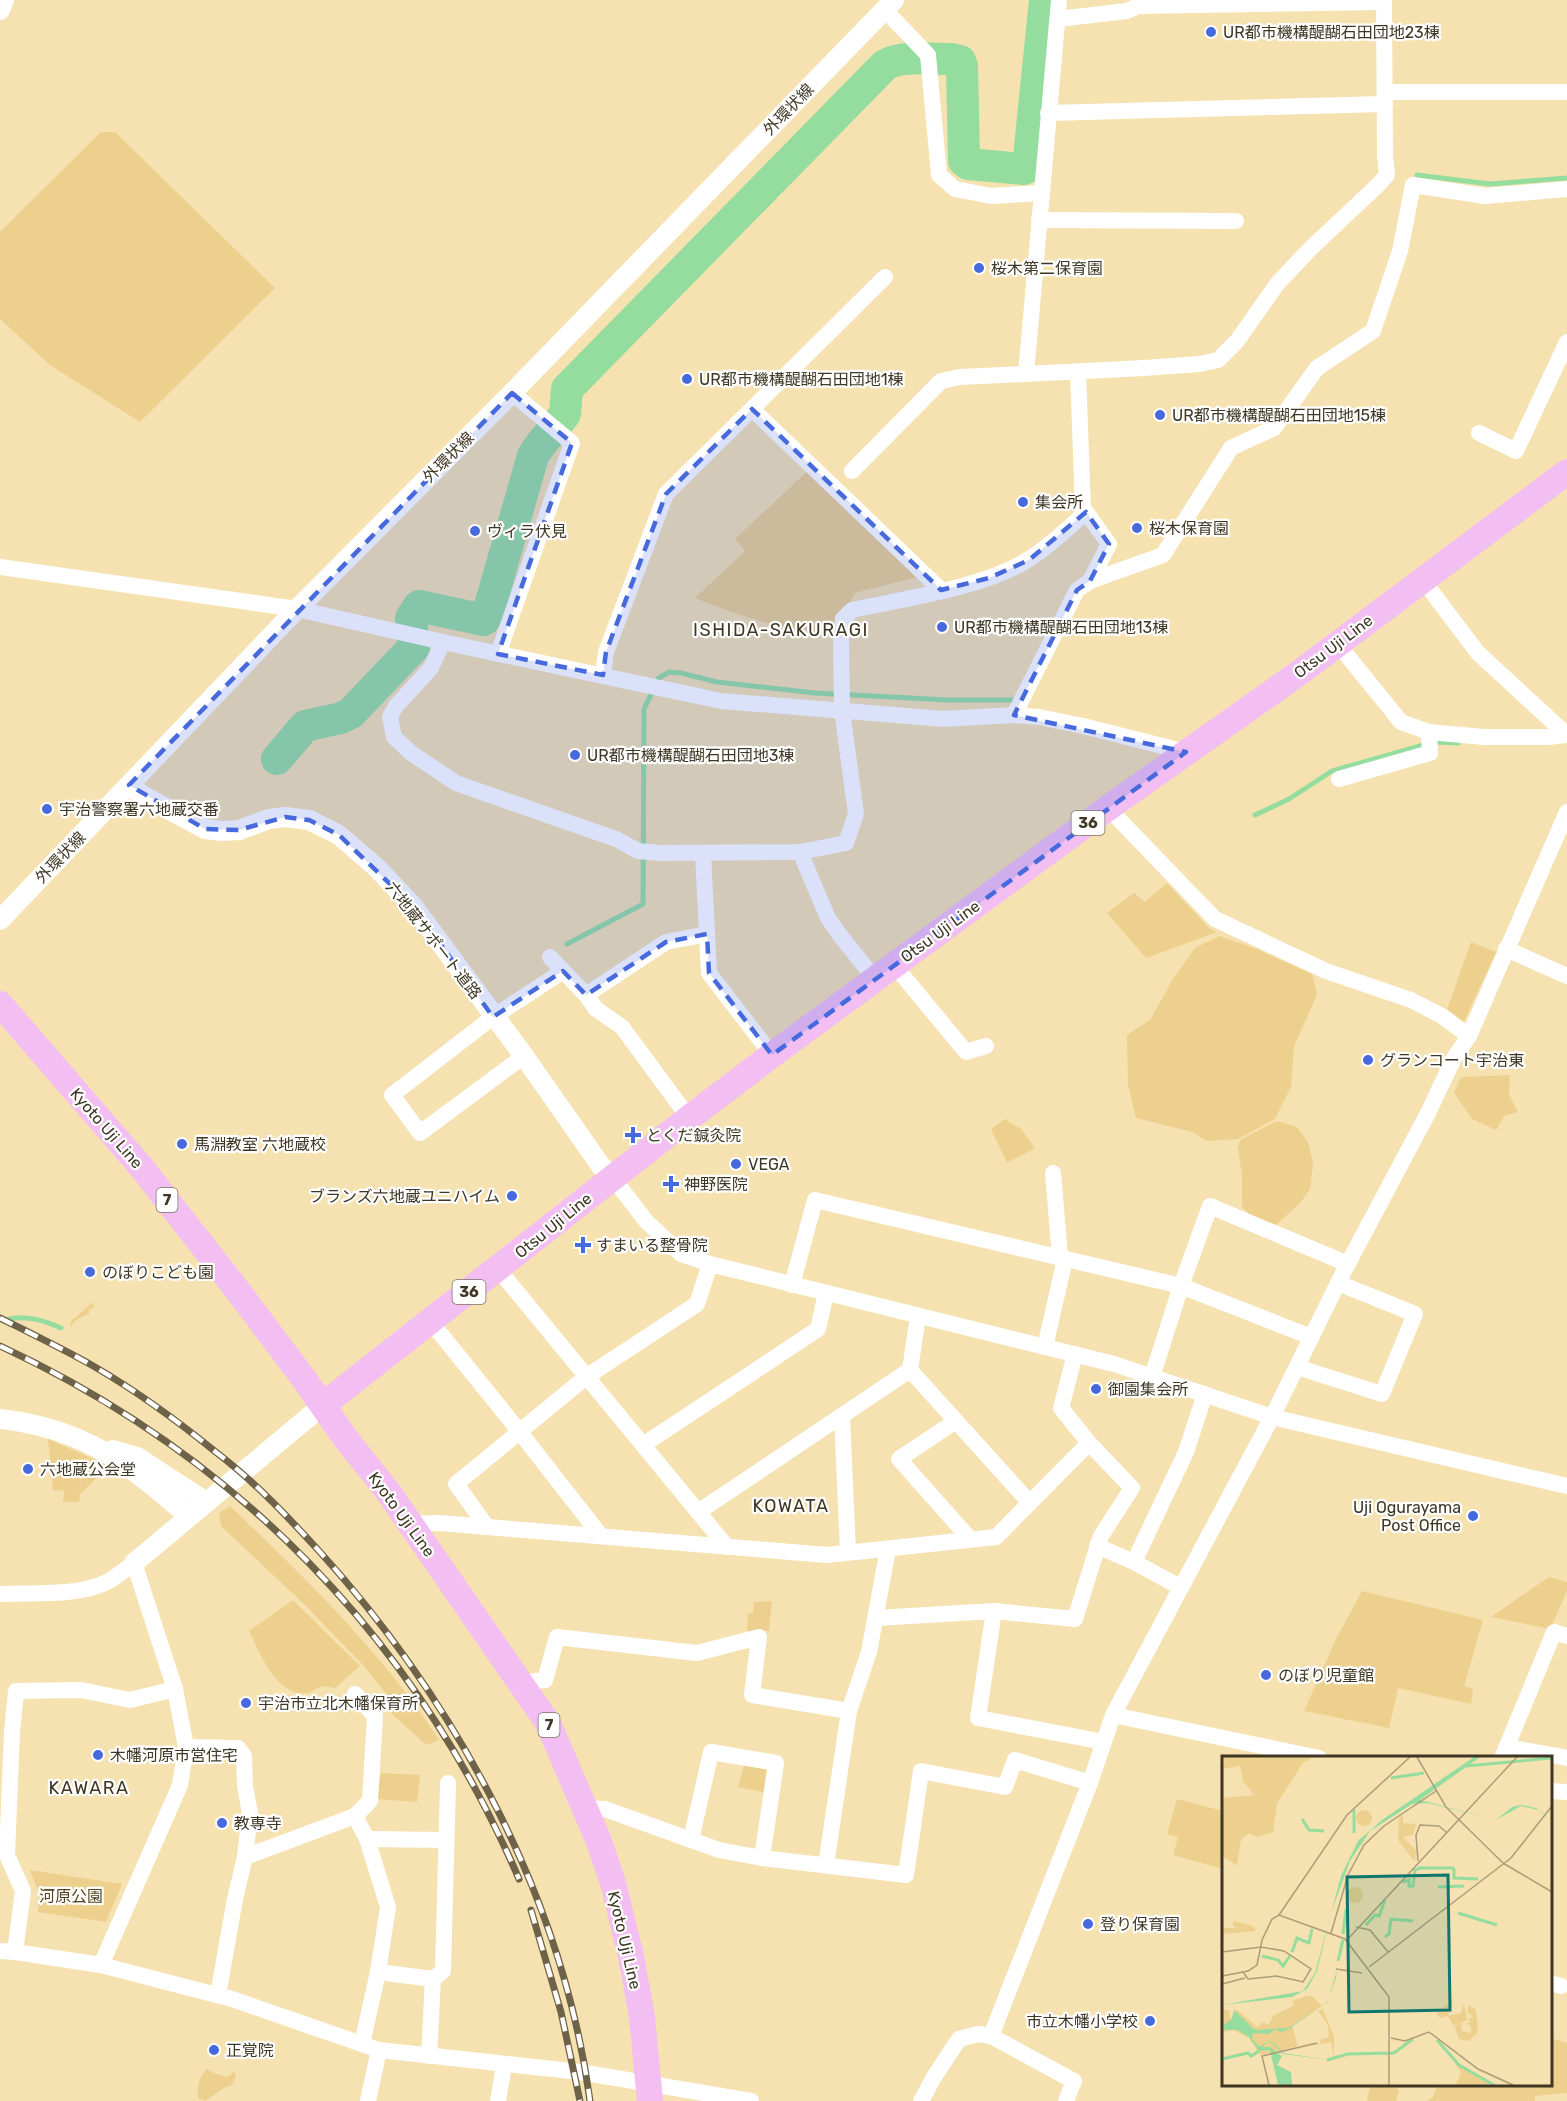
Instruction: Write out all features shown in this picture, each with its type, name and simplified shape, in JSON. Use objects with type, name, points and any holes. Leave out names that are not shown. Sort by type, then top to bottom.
[{"type":"main road","name":"Otsu Uji Line","points":[[323,1405],[772,1055],[1108,808],[1338,643],[1567,472]]},
{"type":"main road","name":"Kyoto Uji Line","points":[[0,1004],[142,1168],[238,1291],[410,1524],[548,1723],[598,1839],[613,1883],[631,1956],[642,2017],[650,2093]]},
{"type":"street","points":[[0,10],[4,0]]},
{"type":"street","points":[[1026,374],[1059,0]]},
{"type":"street","points":[[852,471],[941,381],[960,377],[1200,364],[1218,360],[1237,341],[1284,277],[1387,175],[1384,1],[1138,6],[1126,11],[1058,19]]},
{"type":"street","points":[[889,5],[929,60],[939,175],[955,189],[991,196],[1041,193]]},
{"type":"street","name":"外環状線","points":[[1,917],[297,609],[512,393],[889,5]]},
{"type":"street","points":[[1048,113],[1567,92]]},
{"type":"street","points":[[1387,175],[1413,185],[1485,196],[1567,189]]},
{"type":"street","points":[[1014,715],[1077,590],[1090,581],[1163,555],[1231,448],[1274,428],[1317,368],[1373,331],[1400,250],[1413,185]]},
{"type":"street","points":[[1040,220],[1236,221]]},
{"type":"street","points":[[603,675],[606,652],[666,494],[885,277]]},
{"type":"street","points":[[1479,433],[1516,451],[1567,342]]},
{"type":"street","points":[[1078,372],[1083,509],[1108,544],[1090,581]]},
{"type":"street","points":[[498,654],[572,443],[512,393]]},
{"type":"street","points":[[752,410],[941,590]]},
{"type":"street","points":[[442,642],[431,668],[396,706],[390,717],[394,737],[411,753],[456,783],[616,838],[638,851],[660,853],[800,852],[846,843],[856,814],[842,710],[843,619],[852,610],[989,578],[1029,560],[1086,512]]},
{"type":"street","points":[[0,567],[297,609],[721,702],[944,719],[1014,715],[1039,717],[1186,752]]},
{"type":"street","points":[[1422,579],[1478,653],[1567,735]]},
{"type":"street","points":[[1338,643],[1401,722],[1429,733],[1484,737],[1567,735]]},
{"type":"street","points":[[1339,779],[1430,753],[1429,733]]},
{"type":"street","name":"六地蔵サポート道路","points":[[129,785],[205,829],[239,830],[270,819],[285,817],[309,820],[333,831],[377,868],[413,906],[524,1056],[601,1166],[613,1178]]},
{"type":"street","points":[[1108,808],[1215,919],[1326,971],[1420,1004],[1442,1016],[1469,1036]]},
{"type":"street","points":[[991,2036],[1090,1783],[1113,1715],[1272,1417],[1454,1058],[1469,1036],[1567,812]]},
{"type":"street","points":[[800,852],[828,918],[839,934],[884,972],[966,1052],[986,1046]]},
{"type":"street","points":[[704,853],[709,973],[772,1055]]},
{"type":"street","points":[[586,995],[666,942],[707,934]]},
{"type":"street","points":[[1506,950],[1567,976]]},
{"type":"street","points":[[550,957],[596,1009],[622,1027],[689,1118]]},
{"type":"street","points":[[524,1056],[420,1133],[392,1095],[493,1017],[563,971]]},
{"type":"street","points":[[1045,1347],[1062,1258],[1053,1173]]},
{"type":"street","points":[[613,1178],[646,1221],[681,1254],[710,1264],[1114,1364],[1272,1417],[1567,1486]]},
{"type":"street","points":[[792,1285],[815,1200],[1181,1286],[1311,1337]]},
{"type":"street","points":[[1152,1377],[1210,1206],[1348,1264]]},
{"type":"street","points":[[487,1527],[456,1484],[586,1377],[698,1304],[710,1264]]},
{"type":"street","points":[[498,1269],[727,1547]]},
{"type":"street","points":[[1297,1366],[1382,1394],[1415,1314],[1338,1283]]},
{"type":"street","points":[[642,1445],[818,1329],[826,1293]]},
{"type":"street","points":[[698,1512],[910,1370],[918,1316]]},
{"type":"street","points":[[431,1322],[601,1536]]},
{"type":"street","points":[[876,1618],[994,1611],[1075,1619],[1101,1536],[1132,1488],[1089,1443],[1061,1408],[1075,1354]]},
{"type":"street","points":[[910,1370],[1030,1503]]},
{"type":"street","points":[[1134,1562],[1186,1452],[1205,1394]]},
{"type":"street","points":[[0,1594],[73,1590],[107,1582],[134,1563],[323,1405]]},
{"type":"street","points":[[842,1416],[848,1552]]},
{"type":"street","points":[[0,1419],[43,1427],[98,1448],[137,1457],[206,1502]]},
{"type":"street","points":[[956,1421],[899,1459],[970,1539]]},
{"type":"street","points":[[410,1524],[439,1523],[827,1555],[996,1537],[1089,1443]]},
{"type":"street","points":[[98,1448],[138,1474],[188,1516]]},
{"type":"street","points":[[1097,1546],[1134,1562],[1180,1587]]},
{"type":"street","points":[[826,1865],[849,1710],[869,1652],[888,1549]]},
{"type":"street","points":[[101,1965],[180,1785],[186,1747],[175,1689],[134,1563]]},
{"type":"street","points":[[994,1611],[978,1718],[1104,1742]]},
{"type":"street","points":[[1546,1756],[1504,1752],[1554,1632],[1567,1636]]},
{"type":"street","points":[[521,1683],[545,1680],[557,1637],[697,1653],[759,1637],[752,1695],[849,1710]]},
{"type":"street","points":[[175,1689],[130,1700],[81,1690],[16,1691],[6,1731],[7,1855],[23,1891],[8,1951],[101,1965],[218,1995],[380,2050],[580,2072],[650,2093],[751,2101]]},
{"type":"street","points":[[245,1857],[354,1816],[370,1801],[375,1716],[355,1694]]},
{"type":"street","points":[[1113,1715],[1309,1756]]},
{"type":"street","points":[[186,1747],[238,1748],[244,1756],[245,1786],[250,1813],[245,1857],[218,1995]]},
{"type":"street","points":[[691,1840],[711,1752],[776,1763],[762,1858]]},
{"type":"street","points":[[1552,1757],[1567,1758]]},
{"type":"street","points":[[584,1808],[605,1809],[719,1850],[762,1858],[906,1875],[921,1771],[1005,1787],[1015,1760],[1090,1783]]},
{"type":"street","points":[[378,1972],[433,1979],[443,1971],[448,1783]]},
{"type":"street","points":[[1552,1791],[1567,1792]]},
{"type":"street","points":[[354,1816],[367,1839],[388,1907],[378,1972],[362,2044]]},
{"type":"street","points":[[367,1839],[446,1840]]},
{"type":"street","points":[[429,2056],[433,1979]]},
{"type":"street","points":[[921,2101],[959,2039],[978,2034],[991,2036],[1074,2080],[1066,2101]]},
{"type":"street","points":[[368,2101],[380,2050]]},
{"type":"street","points":[[498,2101],[504,2065]]},
{"type":"highlighted area","points":[[512,393],[572,443],[498,654],[603,675],[606,652],[666,494],[752,409],[941,590],[989,578],[1029,560],[1086,512],[1109,544],[1090,581],[1077,590],[1014,715],[1186,752],[772,1055],[709,973],[707,934],[666,942],[586,995],[563,971],[493,1017],[413,906],[339,835],[309,820],[285,817],[239,830],[205,829],[129,785]]},
{"type":"green space","points":[[101,132],[115,132],[275,288],[140,422],[50,365],[0,319],[0,232]]},
{"type":"green space","points":[[814,465],[925,575],[855,593],[836,628],[821,630],[784,627],[695,598],[745,551],[735,539]]},
{"type":"green space","points":[[1167,883],[1209,928],[1217,932],[1146,958],[1107,913],[1134,893],[1145,902]]},
{"type":"green space","points":[[1219,936],[1254,948],[1312,974],[1317,995],[1294,1046],[1291,1087],[1275,1119],[1238,1139],[1207,1141],[1192,1132],[1136,1118],[1128,1085],[1127,1035],[1150,1020],[1173,979],[1195,948]]},
{"type":"green space","points":[[1471,942],[1496,952],[1461,1028],[1445,1015]]},
{"type":"green space","points":[[1510,1075],[1509,1095],[1518,1112],[1504,1116],[1496,1130],[1472,1119],[1454,1093],[1461,1077]]},
{"type":"green space","points":[[1005,1119],[1021,1129],[1035,1148],[1007,1163],[991,1129]]},
{"type":"green space","points":[[1277,1121],[1297,1127],[1308,1142],[1313,1163],[1310,1189],[1301,1202],[1276,1225],[1255,1221],[1242,1206],[1242,1175],[1238,1147],[1240,1140]]},
{"type":"green space","points":[[92,1303],[95,1306],[89,1310],[89,1314],[76,1320],[70,1327],[71,1321]]},
{"type":"green space","points":[[48,1439],[109,1466],[79,1495],[80,1502],[63,1502],[64,1490],[53,1491]]},
{"type":"green space","points":[[230,1506],[314,1588],[368,1646],[393,1676],[439,1740],[426,1745],[391,1713],[393,1702],[364,1666],[307,1607],[221,1526],[219,1513]]},
{"type":"green space","points":[[1549,1577],[1567,1582],[1567,1591],[1550,1629],[1491,1617]]},
{"type":"green space","points":[[1362,1591],[1483,1620],[1464,1686],[1473,1689],[1471,1704],[1398,1688],[1389,1728],[1304,1711],[1335,1641]]},
{"type":"green space","points":[[293,1600],[360,1666],[335,1688],[320,1687],[308,1693],[287,1688],[271,1672],[249,1631]]},
{"type":"green space","points":[[772,1601],[769,1631],[747,1631],[748,1613],[753,1613],[754,1602]]},
{"type":"green space","points":[[745,1762],[767,1765],[768,1793],[738,1787]]},
{"type":"green space","points":[[381,1773],[420,1775],[417,1802],[376,1799]]},
{"type":"green space","points":[[1177,1799],[1222,1811],[1222,1869],[1173,1855],[1178,1837],[1167,1834]]},
{"type":"green space","name":"河原公園","points":[[30,1870],[122,1884],[106,1922],[38,1912],[39,1893]]},
{"type":"green space","points":[[1552,2038],[1567,2043],[1567,2093],[1535,2096],[1535,2101],[1427,2101],[1433,2097],[1437,2086],[1552,2086]]},
{"type":"green space","points":[[207,2069],[227,2077],[234,2072],[236,2076],[232,2085],[205,2101],[198,2098],[198,2090],[200,2079]]},
{"type":"green space","points":[[1372,2086],[1395,2086],[1399,2091],[1396,2101],[1367,2101]]},
{"type":"waterway","points":[[277,759],[305,726],[341,718],[351,713],[414,647],[411,618],[419,606],[484,620],[488,613],[533,456],[565,414],[567,389],[885,65],[908,59],[960,61],[964,161],[968,164],[1024,169],[1028,167],[1045,0]]},
{"type":"waterway","points":[[1417,175],[1490,184],[1567,178]]},
{"type":"waterway","points":[[567,944],[643,904],[644,709],[659,678],[669,672],[717,682],[815,693],[948,700],[1013,700]]},
{"type":"waterway","points":[[1255,815],[1289,799],[1332,771],[1434,742],[1458,743]]},
{"type":"waterway","points":[[9,1319],[36,1319],[61,1328]]},
{"type":"railway","points":[[0,1318],[72,1354],[111,1377],[203,1441],[245,1476],[283,1513],[370,1610],[416,1673],[458,1738],[496,1807],[529,1878],[556,1951],[576,2025],[590,2101]]},
{"type":"railway","points":[[0,1346],[86,1391],[167,1442],[241,1500],[310,1564],[372,1634],[428,1710],[477,1792],[519,1879]]},
{"type":"railway","points":[[531,1910],[561,2012],[580,2101]]},
{"type":"place","name":"UR都市機構醍醐石田団地23棟","points":[[1211,32]]},
{"type":"place","name":"桜木第二保育園","points":[[979,268]]},
{"type":"place","name":"UR都市機構醍醐石田団地1棟","points":[[687,379]]},
{"type":"place","name":"UR都市機構醍醐石田団地15棟","points":[[1160,415]]},
{"type":"place","name":"集会所","points":[[1023,502]]},
{"type":"place","name":"桜木保育園","points":[[1137,528]]},
{"type":"place","name":"ヴィラ伏見","points":[[475,531]]},
{"type":"place","name":"UR都市機構醍醐石田団地13棟","points":[[942,627]]},
{"type":"place","name":"UR都市機構醍醐石田団地3棟","points":[[575,755]]},
{"type":"place","name":"宇治警察署六地蔵交番","points":[[47,809]]},
{"type":"place","name":"グランコート宇治東","points":[[1368,1060]]},
{"type":"place","name":"とくだ鍼灸院","points":[[633,1135]]},
{"type":"place","name":"馬淵教室 六地蔵校","points":[[182,1144]]},
{"type":"place","name":"VEGA","points":[[736,1164]]},
{"type":"place","name":"神野医院","points":[[671,1184]]},
{"type":"place","name":"ブランズ六地蔵ユニハイム","points":[[512,1196]]},
{"type":"place","name":"すまいる整骨院","points":[[583,1245]]},
{"type":"place","name":"のぼりこども園","points":[[90,1272]]},
{"type":"place","name":"御園集会所","points":[[1096,1389]]},
{"type":"place","name":"六地蔵公会堂","points":[[28,1469]]},
{"type":"place","name":"Uji Ogurayama Post Office","points":[[1473,1516]]},
{"type":"place","name":"のぼり児童館","points":[[1266,1675]]},
{"type":"place","name":"宇治市立北木幡保育所","points":[[246,1703]]},
{"type":"place","name":"木幡河原市営住宅","points":[[98,1755]]},
{"type":"place","name":"教専寺","points":[[222,1823]]},
{"type":"place","name":"登り保育園","points":[[1088,1924]]},
{"type":"place","name":"市立木幡小学校","points":[[1150,2021]]},
{"type":"place","name":"正覚院","points":[[214,2050]]},
{"type":"district","name":"ISHIDA-SAKURAGI","points":[[781,630]]},
{"type":"district","name":"KOWATA","points":[[791,1506]]},
{"type":"district","name":"KAWARA","points":[[89,1788]]}]
